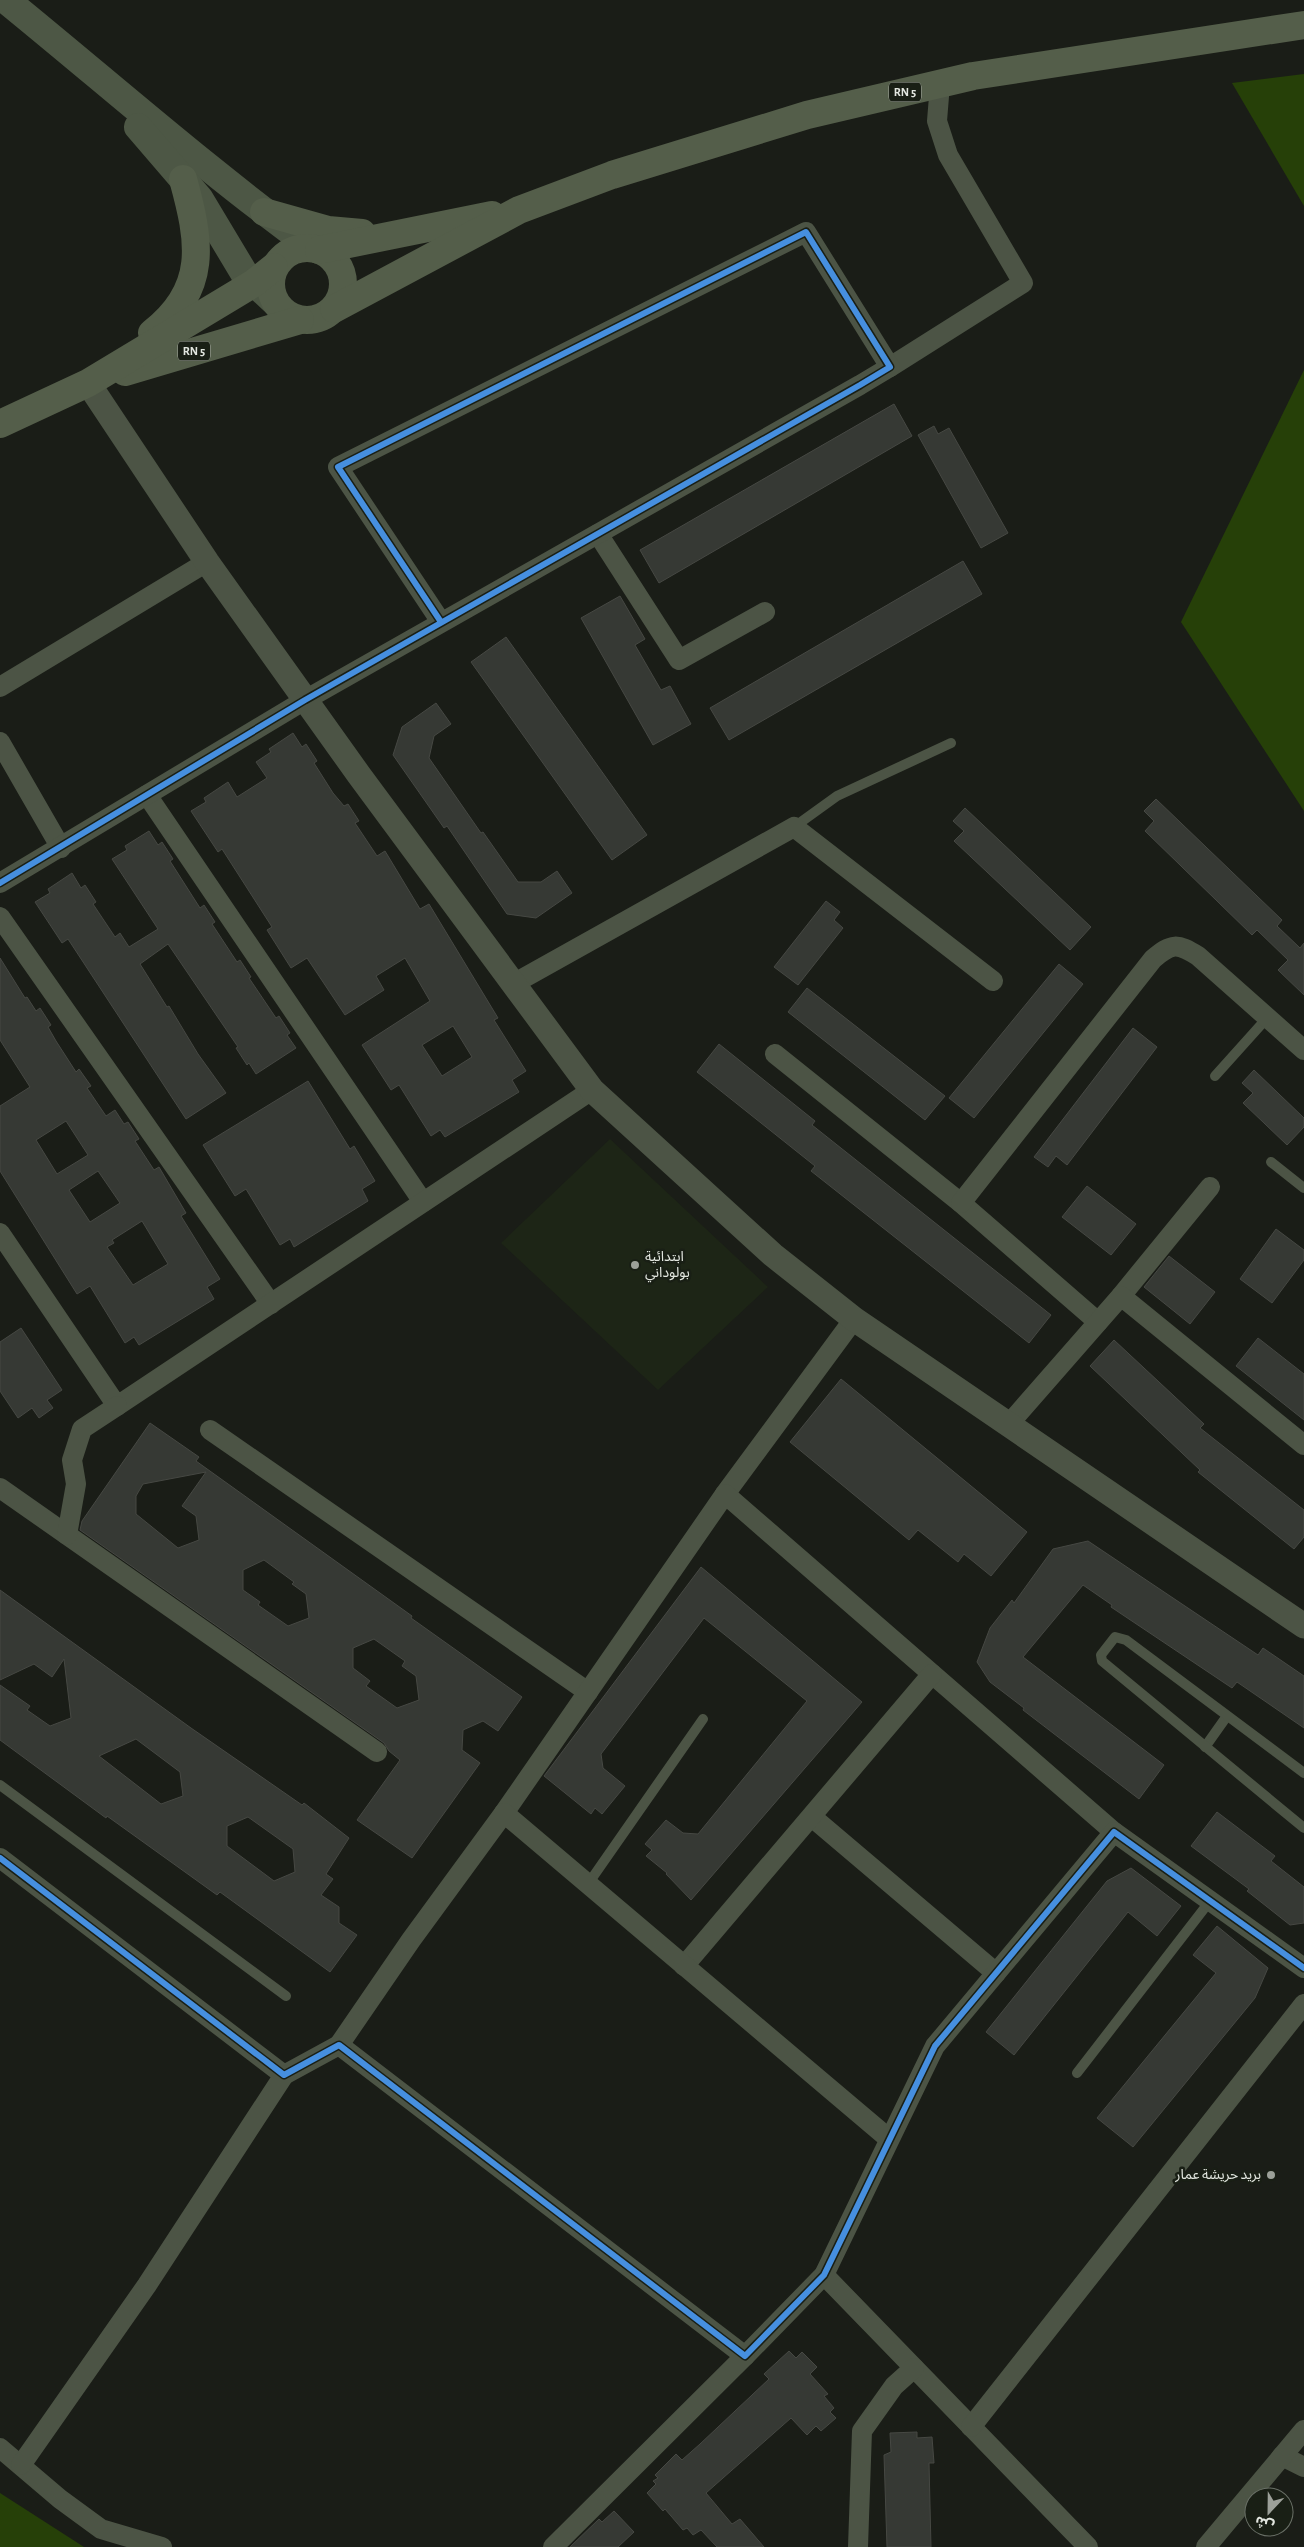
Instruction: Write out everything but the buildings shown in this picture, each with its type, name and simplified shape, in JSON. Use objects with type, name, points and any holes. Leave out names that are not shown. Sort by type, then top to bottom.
[{"type":"main road","points":[[6,0],[76,56],[219,178],[264,212],[316,248],[330,255],[338,264],[344,287],[341,298],[334,309],[325,316],[312,320],[300,320],[290,316],[275,302],[271,290],[271,278],[264,275],[244,273],[209,211],[76,56]]},
{"type":"main road","name":"RN 5","points":[[334,309],[518,210],[612,175],[807,115],[973,76],[1304,25]]},
{"type":"main road","points":[[88,383],[156,330],[182,300],[192,279],[197,258],[197,240],[195,223],[183,179]]},
{"type":"main road","name":"RN 5","points":[[316,248],[518,210]]},
{"type":"main road","points":[[264,212],[328,230],[393,233]]},
{"type":"main road","points":[[264,275],[289,252],[298,248],[316,248]]},
{"type":"main road","name":"RN 5","points":[[0,424],[88,383],[264,275]]},
{"type":"main road","name":"RN 5","points":[[88,383],[300,320]]},
{"type":"street","points":[[0,883],[305,700],[890,367],[1023,283],[948,155],[937,121],[940,84]]},
{"type":"street","points":[[442,622],[338,467],[806,232],[890,367]]},
{"type":"street","points":[[88,383],[208,562],[305,700],[592,1090],[773,1255],[854,1319],[1304,1626]]},
{"type":"street","points":[[598,534],[679,660],[766,612]]},
{"type":"street","points":[[0,687],[208,562]]},
{"type":"street","points":[[0,742],[60,848]]},
{"type":"street","points":[[147,795],[423,1202]]},
{"type":"street","points":[[514,984],[794,827],[993,982]]},
{"type":"street","points":[[0,917],[271,1304]]},
{"type":"street","points":[[961,1203],[1153,958],[1167,947],[1181,946],[1198,956],[1304,1050]]},
{"type":"street","points":[[775,1054],[961,1203],[1098,1322]]},
{"type":"street","points":[[67,1535],[76,1484],[72,1460],[82,1429],[592,1090]]},
{"type":"street","points":[[1009,1424],[1121,1296],[1210,1187]]},
{"type":"street","points":[[0,1233],[116,1406]]},
{"type":"street","points":[[1121,1296],[1304,1445]]},
{"type":"street","points":[[21,2465],[147,2286],[284,2075],[339,2045],[411,1940],[504,1813],[725,1494],[854,1319]]},
{"type":"street","points":[[210,1430],[588,1692]]},
{"type":"street","points":[[0,1488],[377,1752]]},
{"type":"street","points":[[725,1494],[1114,1832],[1304,1968]]},
{"type":"street","points":[[684,1966],[932,1674]]},
{"type":"street","points":[[504,1813],[888,2138]]},
{"type":"street","points":[[812,1817],[996,1973]]},
{"type":"street","points":[[553,2547],[824,2275],[888,2138],[935,2046],[1114,1832]]},
{"type":"street","points":[[0,1858],[284,2075]]},
{"type":"street","points":[[971,2427],[1304,2004]]},
{"type":"street","points":[[339,2045],[744,2356]]},
{"type":"street","points":[[824,2275],[1088,2547]]},
{"type":"street","points":[[858,2547],[862,2431],[894,2386],[914,2368]]},
{"type":"street","points":[[1206,2547],[1304,2430]]},
{"type":"street","points":[[0,2448],[102,2529],[162,2547]]},
{"type":"street","points":[[1282,2456],[1304,2467]]},
{"type":"lane","points":[[794,827],[837,796],[951,743]]},
{"type":"lane","points":[[1215,1076],[1268,1018]]},
{"type":"lane","points":[[1271,1162],[1304,1188]]},
{"type":"lane","points":[[1304,1774],[1120,1637],[1114,1637],[1101,1655],[1102,1661],[1304,1828]]},
{"type":"lane","points":[[1205,1747],[1227,1716]]},
{"type":"lane","points":[[588,1884],[703,1719]]},
{"type":"lane","points":[[0,1784],[286,1996]]},
{"type":"lane","points":[[1077,2073],[1210,1901]]},
{"type":"shaded area","name":"ابتدائية بولوداني","points":[[610,1139],[768,1287],[658,1390],[501,1243]]},
{"type":"green space","points":[[1304,74],[1304,206],[1232,83]]},
{"type":"green space","points":[[1304,370],[1304,811],[1181,622]]},
{"type":"green space","points":[[0,2493],[84,2547],[0,2547]]},
{"type":"cycle path","points":[[0,883],[305,700],[890,367],[806,232],[338,467],[441,622]]},
{"type":"cycle path","points":[[0,1858],[284,2075],[339,2045],[745,2356],[824,2275],[935,2046],[1114,1832],[1304,1968]]},
{"type":"place","name":"ابتدائية بولوداني","points":[[635,1265]]},
{"type":"place","name":"بريد حريشة عمار","points":[[1271,2175]]}]
